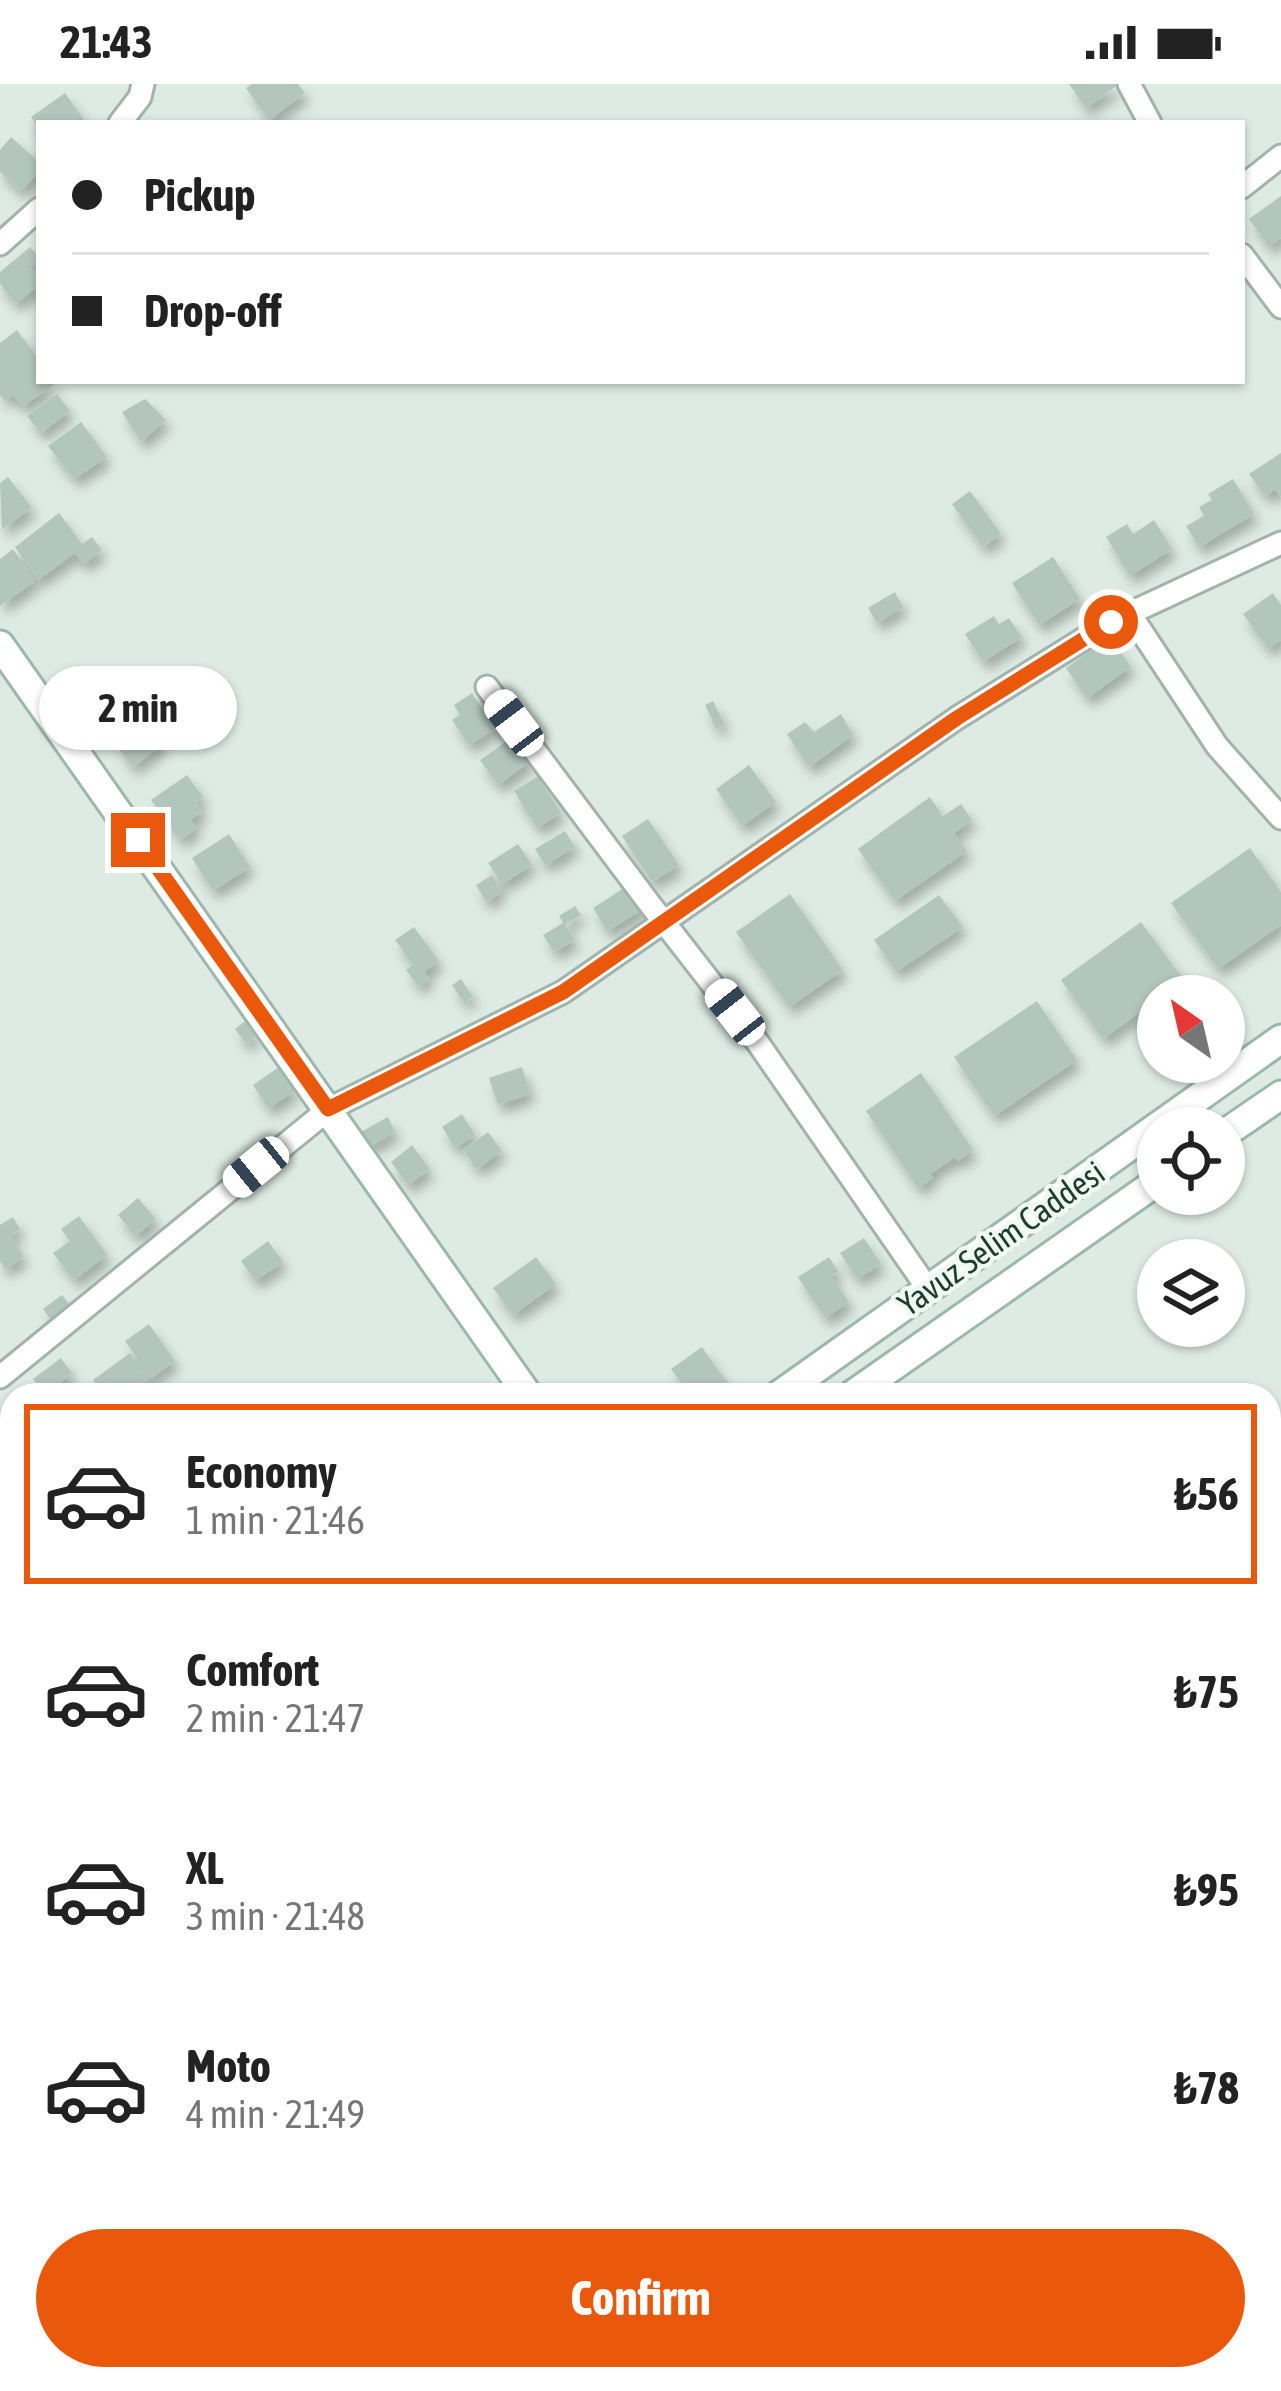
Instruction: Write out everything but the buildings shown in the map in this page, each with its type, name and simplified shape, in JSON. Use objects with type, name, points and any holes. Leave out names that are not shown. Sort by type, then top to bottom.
[{"type":"street","points":[[121,120],[140,97],[143,84]]},
{"type":"street","points":[[1129,84],[1148,120]]},
{"type":"street","points":[[1245,185],[1281,156]]},
{"type":"street","points":[[0,244],[36,212]]},
{"type":"street","points":[[1245,259],[1281,307]]},
{"type":"street","points":[[0,1377],[328,1109],[563,992],[957,718],[1111,622],[1281,543]]},
{"type":"street","points":[[1130,614],[1217,746],[1281,818]]},
{"type":"street","points":[[0,645],[520,1383]]},
{"type":"street","points":[[487,687],[758,1043],[928,1289]]},
{"type":"street","name":"Yavuz Selim Caddesi","points":[[796,1383],[1281,1039]]},
{"type":"street","points":[[1245,1120],[1281,1095]]},
{"type":"street","name":"Yavuz Selim Caddesi","points":[[869,1383],[1137,1195]]},
{"type":"route","points":[[138,840],[328,1109],[563,992],[957,718],[1111,622]]}]
